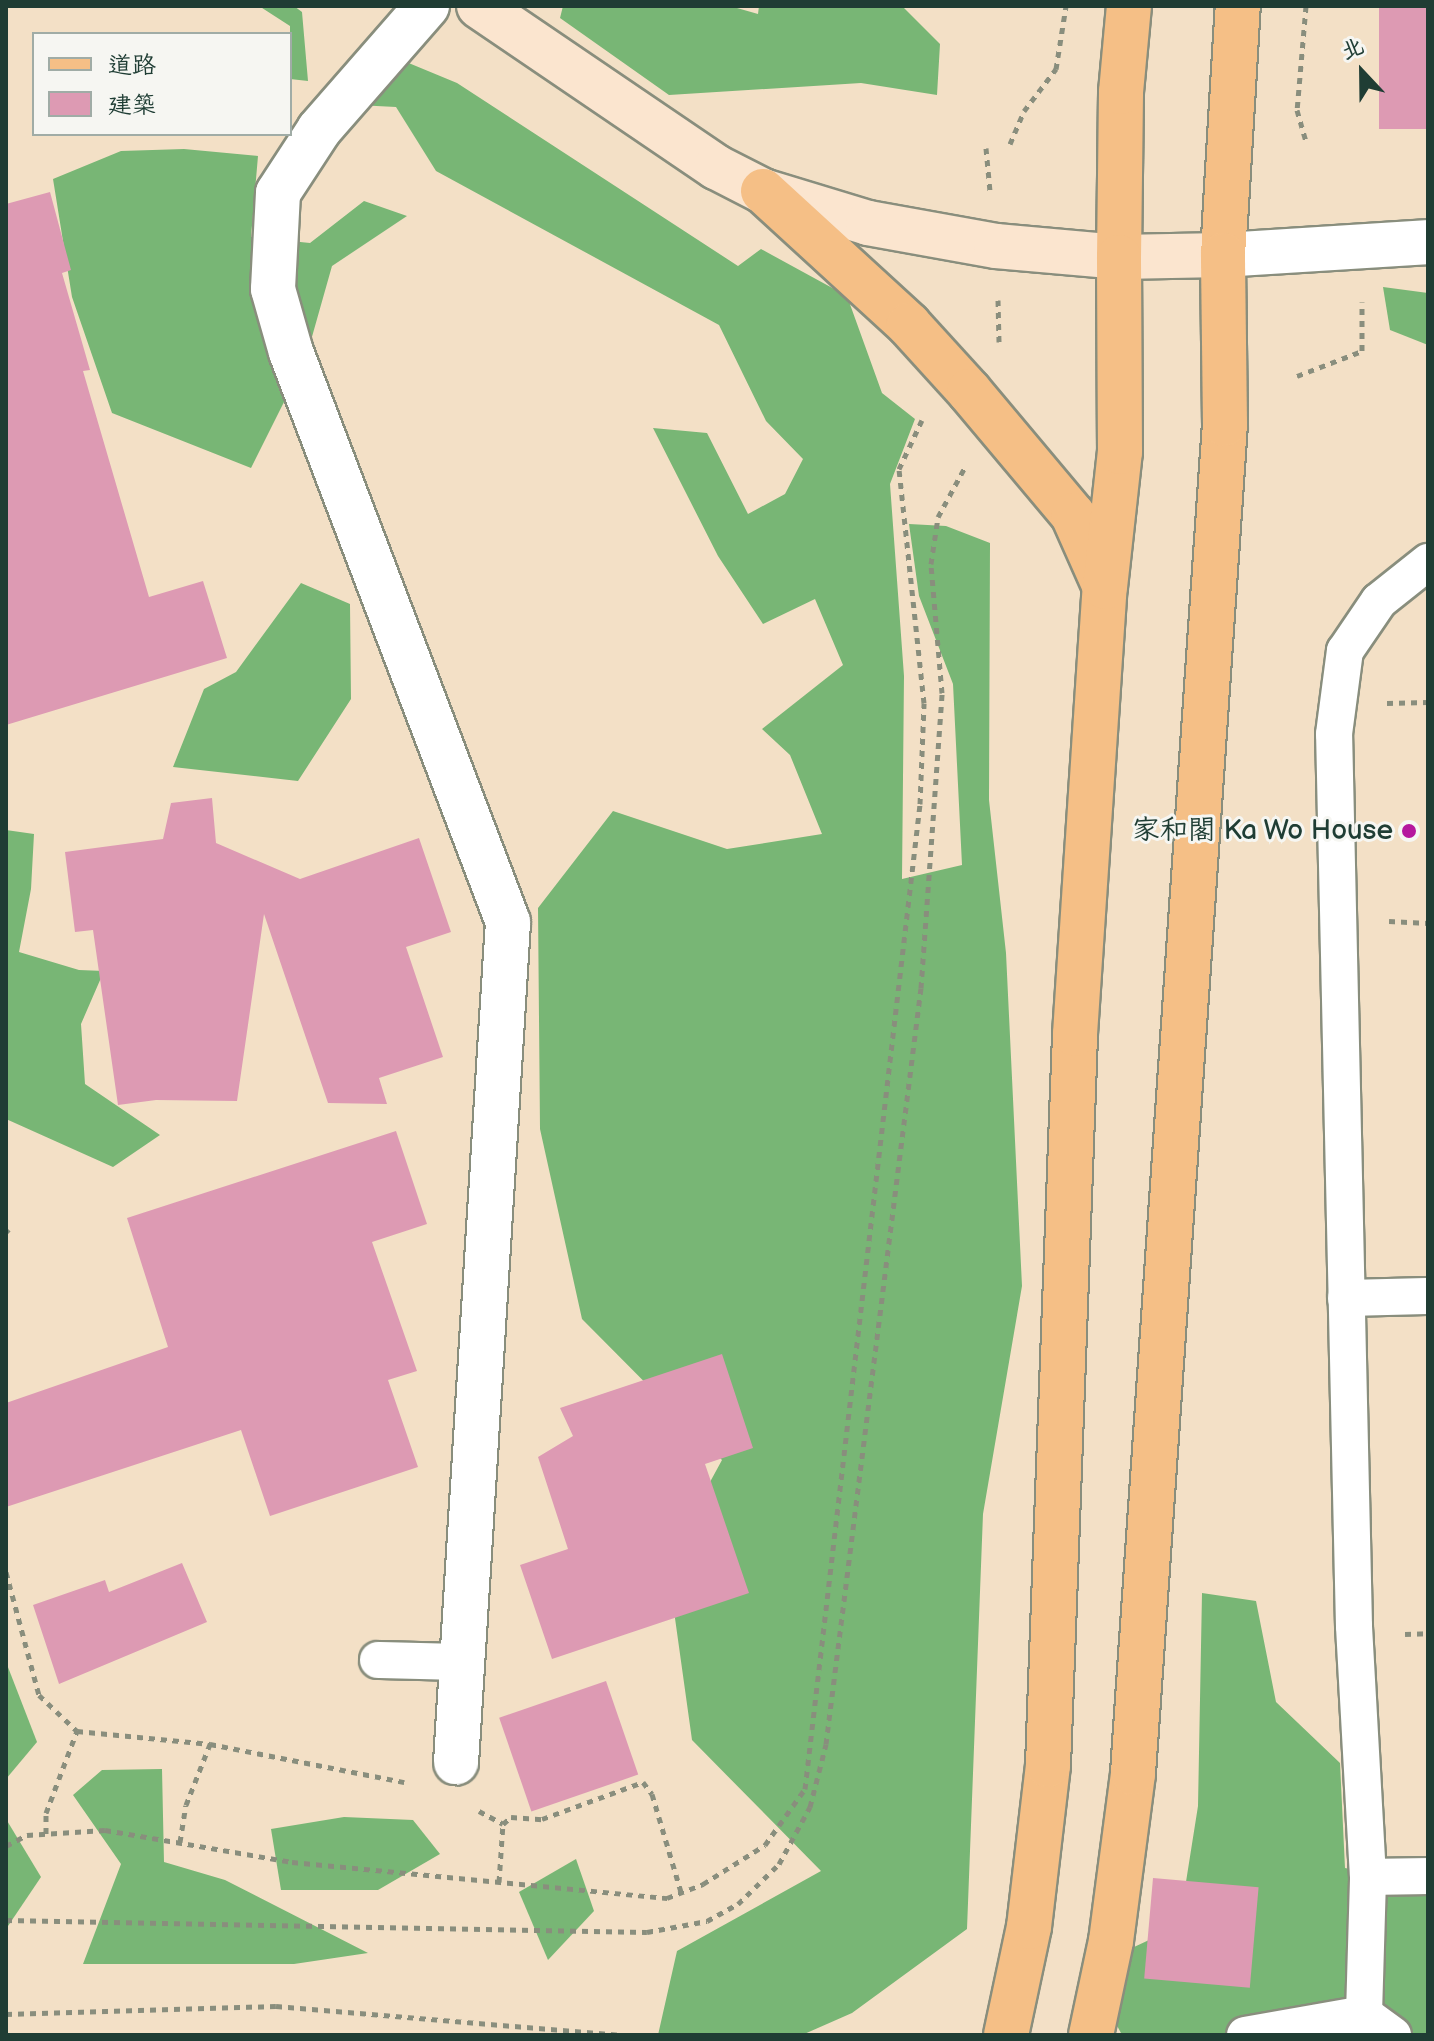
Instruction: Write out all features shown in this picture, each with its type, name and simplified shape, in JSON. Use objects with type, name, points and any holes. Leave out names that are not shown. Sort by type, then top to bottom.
[{"type":"main road","points":[[479,6],[716,167],[763,191],[868,223],[996,246],[1119,257],[1223,255]]},
{"type":"main road","points":[[1006,2035],[1029,1927],[1048,1765],[1075,1034],[1105,587],[1120,452],[1121,92],[1129,6]]},
{"type":"main road","points":[[1091,2035],[1111,1941],[1133,1773],[1225,424],[1223,255],[1238,6]]},
{"type":"main road","points":[[763,191],[909,325],[969,391],[1073,515],[1105,587]]},
{"type":"street","points":[[427,6],[319,130],[278,193],[273,289],[291,352],[508,922],[456,1762]]},
{"type":"street","points":[[1223,255],[1428,242]]},
{"type":"lane","points":[[1364,2014],[1368,1877],[1346,1298],[1334,734],[1345,651],[1379,601],[1428,562]]},
{"type":"lane","points":[[1346,1298],[1428,1296]]},
{"type":"lane","points":[[378,1660],[462,1662]]},
{"type":"lane","points":[[1368,1877],[1428,1876]]},
{"type":"lane","points":[[1245,2035],[1364,2014],[1393,2035]]},
{"type":"path","points":[[1010,144],[1024,111],[1056,69],[1066,6]]},
{"type":"path","points":[[1306,6],[1297,110],[1307,144]]},
{"type":"path","points":[[1297,376],[1362,351]]},
{"type":"path","points":[[6,1846],[27,1835],[105,1830],[292,1862],[667,1898],[765,1845],[805,1789],[920,804],[924,703],[899,469],[924,415]]},
{"type":"path","points":[[6,1920],[647,1932],[707,1921],[738,1904],[760,1886],[797,1837],[821,1776],[826,1744],[921,988],[942,693],[931,564],[938,517],[972,454]]},
{"type":"path","points":[[6,1572],[39,1695],[77,1731],[210,1744],[412,1783]]},
{"type":"path","points":[[46,1834],[46,1813],[77,1731]]},
{"type":"path","points":[[180,1842],[186,1805],[210,1744]]},
{"type":"path","points":[[499,1882],[503,1824],[511,1817],[542,1819],[643,1782],[652,1794],[681,1892]]},
{"type":"path","points":[[467,1803],[503,1824]]},
{"type":"path","points":[[6,2014],[276,2006],[622,2035]]},
{"type":"green space","points":[[259,6],[294,6],[302,12],[308,81],[292,79],[290,26]]},
{"type":"green space","points":[[563,6],[730,6],[758,14],[759,6],[902,6],[940,44],[937,95],[861,83],[669,95],[560,18]]},
{"type":"green space","points":[[399,59],[457,83],[738,266],[761,249],[847,296],[882,393],[915,419],[890,484],[904,676],[902,879],[962,865],[953,684],[919,596],[909,524],[946,526],[990,543],[989,800],[1006,953],[1022,1286],[983,1514],[967,1929],[852,2013],[802,2035],[658,2035],[677,1951],[821,1871],[692,1740],[667,1561],[722,1460],[582,1319],[540,1129],[538,908],[613,811],[727,849],[822,834],[790,755],[762,729],[843,665],[815,599],[763,624],[718,556],[653,428],[707,433],[748,514],[785,494],[803,459],[766,421],[719,325],[436,171],[396,107],[357,105]]},
{"type":"green space","points":[[184,149],[258,156],[251,237],[310,243],[364,201],[407,216],[332,266],[306,358],[251,468],[112,413],[72,297],[53,179],[121,151]]},
{"type":"green space","points":[[1383,287],[1428,293],[1428,345],[1390,330]]},
{"type":"green space","points":[[301,583],[350,604],[351,699],[298,781],[173,767],[204,689],[236,672]]},
{"type":"green space","points":[[6,830],[34,834],[31,889],[19,952],[79,970],[104,971],[81,1024],[85,1084],[160,1135],[113,1167],[6,1119]]},
{"type":"green space","points":[[1202,1593],[1256,1601],[1276,1702],[1340,1763],[1345,1868],[1428,1884],[1428,2035],[1122,2035],[1087,1969],[1179,1926],[1198,1806]]},
{"type":"green space","points":[[6,1662],[37,1742],[6,1779]]},
{"type":"green space","points":[[162,1769],[164,1862],[225,1880],[368,1953],[294,1964],[83,1964],[121,1864],[73,1795],[102,1770]]},
{"type":"green space","points":[[344,1817],[413,1820],[440,1854],[378,1890],[281,1890],[271,1829]]},
{"type":"green space","points":[[6,1819],[41,1877],[6,1929]]},
{"type":"green space","points":[[576,1859],[594,1911],[548,1960],[519,1892]]},
{"type":"building","points":[[1379,6],[1428,6],[1428,129],[1379,129]]},
{"type":"building","points":[[50,192],[71,270],[62,273],[90,370],[83,371],[149,597],[203,581],[227,658],[6,725],[6,204]]},
{"type":"building","points":[[212,798],[216,843],[300,879],[419,838],[451,932],[406,947],[443,1057],[379,1078],[387,1104],[328,1103],[264,914],[237,1101],[156,1100],[118,1105],[93,930],[75,932],[65,852],[163,839],[171,803]]},
{"type":"building","points":[[396,1131],[427,1224],[372,1242],[417,1371],[388,1380],[418,1467],[270,1516],[241,1430],[6,1507],[6,1403],[168,1347],[127,1218]]},
{"type":"building","points":[[722,1354],[753,1448],[705,1464],[749,1593],[552,1659],[520,1565],[568,1549],[538,1457],[573,1436],[560,1408]]},
{"type":"building","points":[[182,1563],[207,1622],[59,1684],[33,1605],[105,1580],[109,1592]]},
{"type":"building","points":[[606,1681],[638,1775],[531,1811],[499,1718]]},
{"type":"building","points":[[1153,1878],[1259,1887],[1250,1988],[1144,1979]]},
{"type":"place","name":"家和閣 Ka Wo House","points":[[1409,831]]}]
